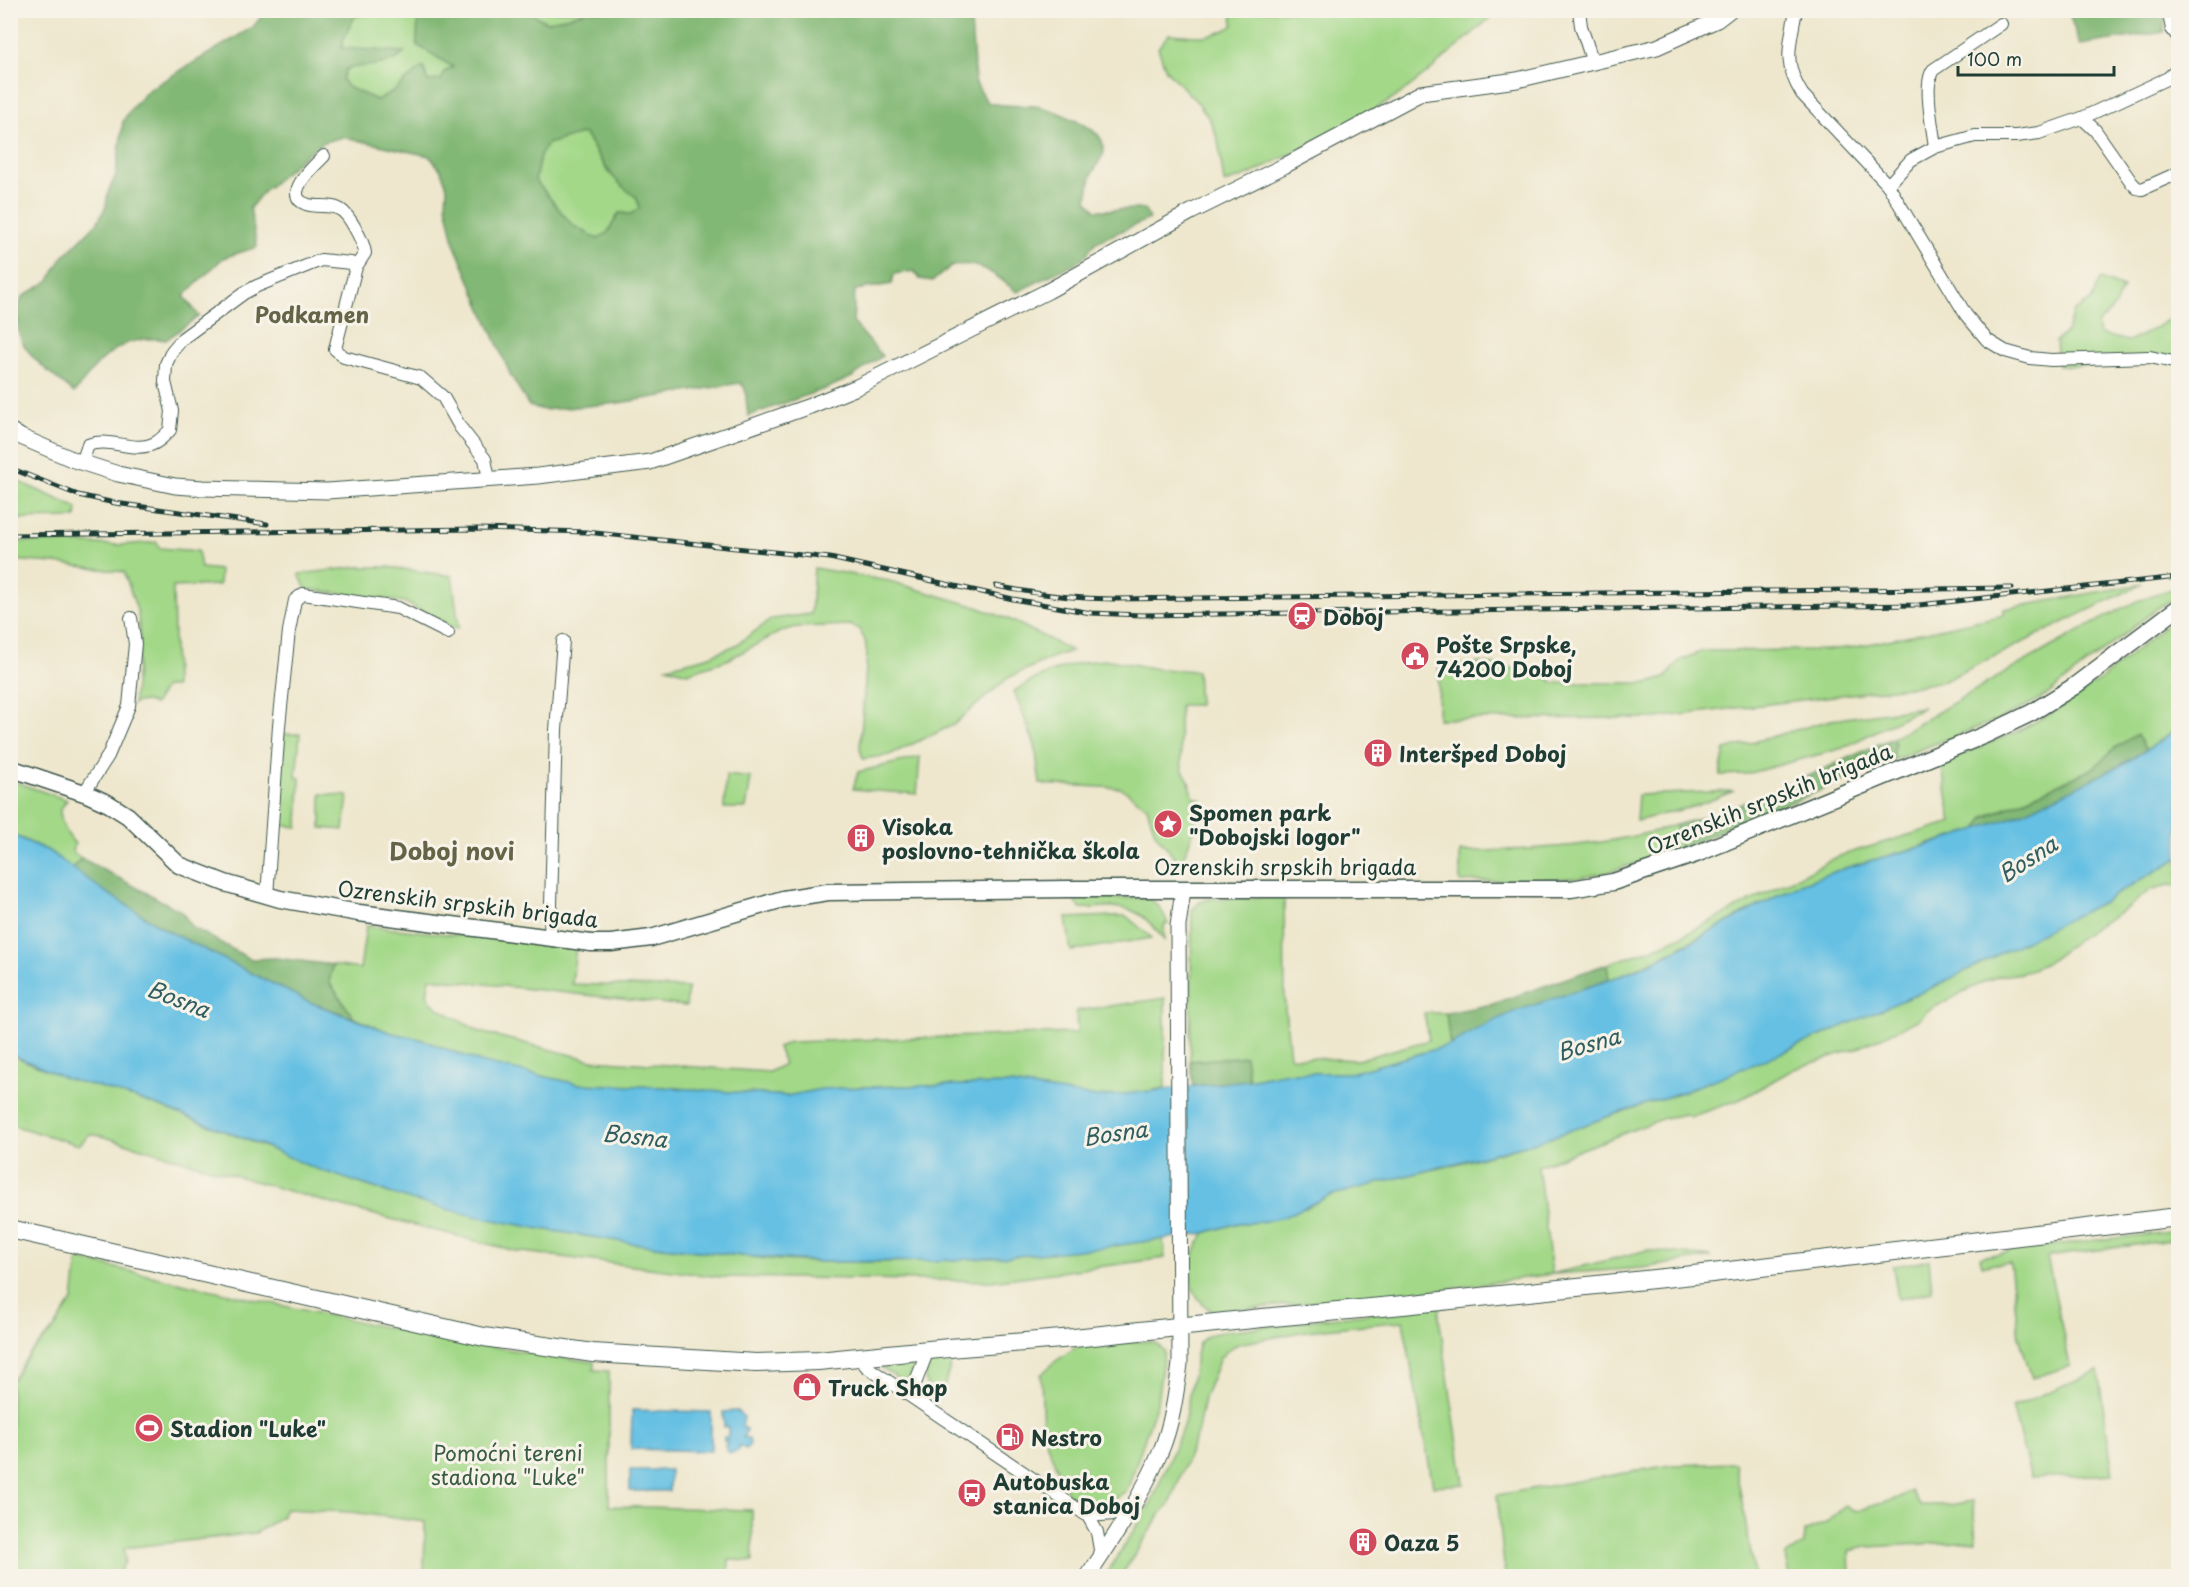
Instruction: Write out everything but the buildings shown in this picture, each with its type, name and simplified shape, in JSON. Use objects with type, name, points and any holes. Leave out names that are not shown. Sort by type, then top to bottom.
[{"type":"main road","name":"Ozrenskih srpskih brigada","points":[[10,768],[109,804],[128,816],[184,868],[204,877],[267,896],[412,921],[591,943],[630,941],[675,932],[765,904],[817,892],[1067,889],[1570,889],[1613,882],[1696,854],[1987,734],[2031,713],[2073,687],[2178,608]]},
{"type":"main road","points":[[10,1229],[495,1339],[593,1353],[756,1363],[818,1361],[1074,1338],[1712,1273],[2178,1217]]},
{"type":"street","points":[[1579,10],[1581,26],[1593,63]]},
{"type":"street","points":[[10,430],[82,463],[118,474],[175,486],[203,488],[327,491],[598,470],[650,462],[810,406],[857,387],[1048,291],[1191,212],[1284,166],[1421,93],[1517,80],[1657,47],[1711,16],[1730,10]]},
{"type":"street","points":[[1796,10],[1788,54],[1792,78],[1802,93],[1888,185],[1966,315],[1987,340],[2005,351],[2031,358],[2051,360],[2150,357],[2178,363]]},
{"type":"street","points":[[2168,10],[2172,28],[2178,37]]},
{"type":"street","points":[[1935,147],[1929,98],[1930,75],[2001,24]]},
{"type":"street","points":[[1888,185],[1911,160],[1935,147],[1975,136],[2016,136],[2039,133],[2082,118],[2168,78],[2178,69]]},
{"type":"street","points":[[2082,118],[2095,130],[2137,188],[2142,189],[2178,173]]},
{"type":"street","points":[[324,156],[304,176],[297,189],[299,199],[305,204],[339,208],[345,213],[364,243],[365,253],[356,267],[335,349],[344,357],[421,378],[442,397],[460,427],[485,459],[489,479]]},
{"type":"street","points":[[82,463],[88,445],[92,443],[137,446],[155,444],[170,430],[172,411],[165,382],[166,364],[172,351],[183,338],[244,293],[321,261],[351,263],[356,267]]},
{"type":"street","points":[[267,896],[279,726],[289,631],[295,600],[303,594],[390,606],[448,633]]},
{"type":"street","points":[[84,793],[108,756],[129,706],[135,644],[131,618]]},
{"type":"street","points":[[550,939],[556,730],[563,641]]},
{"type":"street","points":[[1088,1576],[1133,1508],[1161,1452],[1174,1406],[1180,1364],[1178,926],[1183,890]]},
{"type":"street","points":[[911,1394],[928,1350]]},
{"type":"street","points":[[858,1357],[867,1367],[911,1394],[1088,1516],[1097,1532],[1101,1556]]},
{"type":"street","points":[[1088,1516],[1114,1514],[1133,1508]]},
{"type":"green space","points":[[266,11],[395,11],[355,16],[343,40],[342,48],[405,52],[393,61],[346,69],[342,79],[347,87],[377,100],[394,91],[423,66],[428,81],[441,80],[444,72],[453,67],[417,45],[418,13],[415,11],[528,11],[546,22],[584,11],[968,11],[971,22],[975,82],[987,102],[1041,107],[1060,113],[1090,128],[1101,139],[1104,153],[1091,176],[1087,200],[1096,210],[1145,209],[1149,219],[1096,242],[1083,259],[1017,292],[988,271],[962,264],[950,267],[933,281],[920,279],[914,271],[894,274],[892,284],[855,290],[853,322],[882,356],[852,377],[830,387],[748,416],[745,388],[740,383],[619,403],[544,410],[529,406],[510,374],[455,246],[446,205],[447,187],[441,170],[429,156],[343,137],[324,142],[310,151],[263,192],[250,208],[257,247],[223,258],[184,296],[199,316],[166,340],[137,340],[113,351],[102,360],[74,393],[44,368],[25,346],[19,334],[18,323],[22,297],[49,281],[62,258],[97,223],[106,206],[108,192],[116,175],[123,121],[131,109],[148,90],[253,27]],"holes":[[[584,133],[612,176],[637,198],[639,208],[631,214],[619,213],[608,232],[598,239],[572,225],[535,180],[540,156],[547,144]]]},
{"type":"green space","points":[[395,11],[418,13],[417,45],[454,66],[441,80],[428,81],[423,67],[394,91],[377,100],[347,87],[342,79],[346,69],[359,66],[342,48],[343,40],[355,16]]},
{"type":"green space","points":[[528,11],[584,11],[584,13],[546,22]]},
{"type":"green space","points":[[1232,11],[1498,11],[1426,74],[1393,99],[1249,175],[1224,183],[1218,140],[1210,120],[1199,104],[1166,70],[1158,48],[1169,34],[1202,36],[1226,30],[1233,25]]},
{"type":"green space","points":[[2068,11],[2165,11],[2164,32],[2080,45]]},
{"type":"green space","points":[[584,133],[608,172],[637,198],[640,208],[631,214],[619,213],[608,232],[598,240],[572,225],[535,180],[540,156],[547,144]]},
{"type":"green space","points":[[2100,279],[2123,288],[2114,307],[2097,325],[2099,334],[2128,341],[2143,335],[2178,314],[2178,361],[2148,361],[2133,365],[2058,366],[2056,341],[2067,331],[2073,312],[2091,301]]},
{"type":"green space","points":[[11,478],[77,508],[76,518],[11,519]]},
{"type":"green space","points":[[10,541],[120,545],[157,542],[159,548],[198,551],[201,568],[220,570],[219,585],[173,587],[175,687],[165,687],[154,705],[143,701],[133,704],[140,641],[138,613],[124,572],[11,560]]},
{"type":"green space","points":[[358,567],[388,567],[452,576],[459,627],[455,629],[404,602],[306,589],[299,574]]},
{"type":"green space","points":[[814,568],[889,581],[974,606],[1013,621],[1072,651],[1055,656],[1008,678],[953,725],[889,755],[863,759],[860,749],[867,655],[865,640],[859,629],[850,625],[797,627],[782,631],[727,660],[687,673],[667,667],[707,657],[736,645],[772,619],[811,614]]},
{"type":"green space","points":[[2142,584],[1944,681],[1656,718],[1438,719],[1439,667],[1479,663],[1541,673],[1554,683],[1648,683],[1665,678],[1679,661],[1702,651],[1827,650],[1855,647],[2004,615],[2004,609]]},
{"type":"green space","points":[[2178,588],[2178,597],[2159,607],[2047,695],[2007,716],[1893,760],[1895,744],[1893,738],[2109,615],[2149,596]]},
{"type":"green space","points":[[2178,620],[2178,727],[2146,750],[2137,735],[2116,747],[2092,769],[1984,817],[1978,830],[1845,868],[1800,884],[1655,960],[1609,980],[1607,964],[1682,936],[1839,856],[1952,822],[1941,763],[2018,731],[2054,712],[2098,682],[2164,627]]},
{"type":"green space","points":[[1109,660],[1158,669],[1197,671],[1199,705],[1180,705],[1179,727],[1182,769],[1194,798],[1201,799],[1191,839],[1180,864],[1155,833],[1147,807],[1121,788],[1040,784],[1035,745],[1014,691],[1037,678],[1071,665]]},
{"type":"green space","points":[[1923,707],[1843,748],[1746,774],[1720,775],[1725,750],[1831,720]]},
{"type":"green space","points":[[284,734],[300,734],[296,777],[300,778],[298,827],[275,825]]},
{"type":"green space","points":[[2137,734],[2146,750],[2064,794],[1978,830],[1984,818],[2092,769],[2116,747]]},
{"type":"green space","points":[[1893,738],[1895,744],[1893,760],[1680,849],[1676,825],[1732,808]]},
{"type":"green space","points":[[920,757],[917,794],[853,789],[858,772]]},
{"type":"green space","points":[[726,775],[751,778],[746,808],[724,808]]},
{"type":"green space","points":[[10,780],[67,800],[60,810],[62,820],[75,844],[73,852],[81,858],[72,869],[49,851],[11,834]]},
{"type":"green space","points":[[1734,791],[1696,806],[1636,821],[1638,795]]},
{"type":"green space","points":[[321,794],[348,796],[344,830],[321,828]]},
{"type":"green space","points":[[1676,825],[1680,849],[1609,872],[1579,878],[1460,882],[1460,852],[1596,843],[1649,833]]},
{"type":"green space","points":[[81,858],[181,911],[192,927],[250,959],[276,958],[333,965],[329,982],[354,1018],[309,1002],[166,930],[72,869]]},
{"type":"green space","points":[[2178,858],[2178,886],[2168,885],[2150,890],[2048,962],[2022,973],[1985,981],[1927,1011],[1920,1019],[1858,1048],[1794,1069],[1741,1099],[1690,1117],[1686,1114],[1664,1118],[1538,1166],[1552,1274],[1441,1290],[1214,1312],[1198,1298],[1192,1286],[1190,1272],[1193,1256],[1204,1233],[1239,1223],[1261,1222],[1359,1187],[1449,1166],[1544,1140],[1685,1091],[1823,1035],[1980,964],[2009,947],[2103,902]]},
{"type":"green space","points":[[1284,897],[1285,1009],[1290,1057],[1357,1060],[1429,1040],[1424,1013],[1446,1013],[1450,1045],[1351,1073],[1282,1073],[1249,1080],[1245,1057],[1190,1061],[1192,910],[1200,902],[1209,899]]},
{"type":"green space","points":[[1079,898],[1147,898],[1160,908],[1168,924],[1164,925],[1164,940],[1140,914],[1116,907],[1081,908],[1075,900]]},
{"type":"green space","points":[[1126,916],[1152,938],[1071,951],[1066,918]]},
{"type":"green space","points":[[366,926],[576,947],[572,984],[688,988],[686,1006],[430,978],[427,994],[431,1002],[480,1032],[592,1060],[769,1072],[784,1064],[778,1047],[790,1042],[1077,1033],[1076,1011],[1165,998],[1165,1088],[1097,1097],[1010,1084],[822,1089],[787,1096],[578,1084],[483,1063],[420,1039],[392,1033],[354,1018],[329,982],[333,965],[360,969]]},
{"type":"green space","points":[[1607,964],[1609,980],[1508,1016],[1450,1045],[1446,1013],[1493,1004]]},
{"type":"green space","points":[[10,1054],[44,1069],[148,1102],[385,1192],[481,1217],[550,1230],[688,1250],[808,1262],[910,1262],[994,1257],[1079,1250],[1163,1239],[1165,1258],[991,1281],[720,1277],[515,1251],[329,1203],[101,1136],[90,1134],[79,1145],[11,1125]]},
{"type":"green space","points":[[1245,1056],[1249,1080],[1193,1086],[1190,1061]]},
{"type":"green space","points":[[2178,1231],[2178,1239],[2047,1257],[2070,1366],[2032,1378],[2019,1337],[2010,1263],[1982,1265],[1980,1257],[2033,1247]]},
{"type":"green space","points":[[1648,1250],[1711,1257],[1642,1268],[1552,1274]]},
{"type":"green space","name":"Pomoćni tereni stadiona \"Luke\"","points":[[78,1259],[399,1330],[594,1362],[594,1370],[609,1371],[609,1506],[752,1510],[753,1561],[729,1560],[728,1576],[424,1576],[425,1522],[351,1512],[284,1509],[282,1516],[256,1533],[124,1548],[125,1561],[118,1576],[11,1576],[11,1382],[30,1353],[54,1329],[73,1300]]},
{"type":"green space","points":[[1929,1260],[1932,1291],[1898,1299],[1893,1266]]},
{"type":"green space","points":[[1440,1304],[1439,1317],[1464,1484],[1433,1486],[1403,1321],[1306,1331],[1238,1344],[1220,1358],[1204,1398],[1198,1430],[1169,1506],[1161,1513],[1121,1576],[1105,1576],[1152,1501],[1184,1424],[1198,1345],[1204,1338],[1214,1333],[1227,1331]]},
{"type":"green space","points":[[1147,1341],[1157,1344],[1164,1351],[1157,1402],[1127,1491],[1113,1499],[1089,1505],[1067,1494],[1043,1434],[1041,1375],[1053,1363],[1081,1344]]},
{"type":"green space","points":[[953,1356],[941,1398],[934,1398],[925,1378],[928,1368],[936,1359]]},
{"type":"green space","points":[[906,1361],[911,1364],[913,1370],[909,1379],[903,1382],[881,1367],[884,1364]]},
{"type":"green space","points":[[2098,1371],[2113,1474],[2031,1478],[2012,1407]]},
{"type":"green space","points":[[1735,1463],[1755,1576],[1505,1576],[1497,1495],[1671,1465]]},
{"type":"green space","points":[[1911,1491],[1920,1505],[1950,1505],[1973,1501],[1976,1541],[1867,1547],[1849,1551],[1850,1576],[1789,1576],[1785,1556],[1803,1544],[1804,1532],[1826,1523],[1845,1506],[1857,1511],[1904,1496]]},
{"type":"water","name":"Bosna","points":[[2178,727],[2178,858],[2103,902],[1936,986],[1767,1059],[1685,1091],[1544,1140],[1329,1196],[1284,1217],[1261,1222],[1239,1223],[1204,1233],[1100,1248],[936,1261],[822,1262],[637,1244],[535,1228],[411,1200],[311,1167],[262,1145],[156,1105],[67,1079],[11,1054],[10,834],[49,851],[104,891],[166,930],[309,1002],[392,1033],[420,1039],[483,1063],[578,1084],[787,1096],[822,1089],[1010,1084],[1097,1097],[1249,1080],[1282,1073],[1351,1073],[1450,1045],[1513,1012],[1609,980],[1655,961],[1800,884],[2016,816],[2118,767],[2161,741]]},
{"type":"water","points":[[632,1410],[711,1412],[711,1451],[631,1449]]},
{"type":"water","points":[[737,1411],[744,1417],[742,1427],[746,1429],[746,1432],[743,1437],[749,1439],[750,1444],[746,1449],[739,1446],[739,1450],[732,1453],[728,1452],[725,1446],[727,1441],[724,1441],[724,1437],[728,1437],[728,1427],[724,1427],[723,1412]]},
{"type":"water","points":[[630,1470],[670,1470],[669,1491],[630,1491]]},
{"type":"railway","points":[[10,468],[78,495],[115,503],[267,524]]},
{"type":"railway","points":[[10,535],[479,529],[586,532],[830,558],[1013,599],[1091,613],[1141,615],[1919,605],[2178,577]]},
{"type":"railway","points":[[996,586],[1054,596],[1114,599],[2012,588]]},
{"type":"place","name":"Doboj","points":[[1302,616]]},
{"type":"place","name":"Pošte Srpske, 74200 Doboj","points":[[1415,656]]},
{"type":"place","name":"Interšped Doboj","points":[[1378,753]]},
{"type":"place","name":"Spomen park \"Dobojski logor\"","points":[[1168,824]]},
{"type":"place","name":"Visoka poslovno-tehnička škola","points":[[861,838]]},
{"type":"place","name":"Truck Shop","points":[[807,1387]]},
{"type":"place","name":"Stadion \"Luke\"","points":[[149,1428]]},
{"type":"place","name":"Nestro","points":[[1010,1437]]},
{"type":"place","name":"Autobuska stanica Doboj","points":[[972,1493]]},
{"type":"place","name":"Oaza 5","points":[[1363,1542]]},
{"type":"district","name":"Podkamen","points":[[312,313]]},
{"type":"district","name":"Doboj novi","points":[[452,850]]}]
